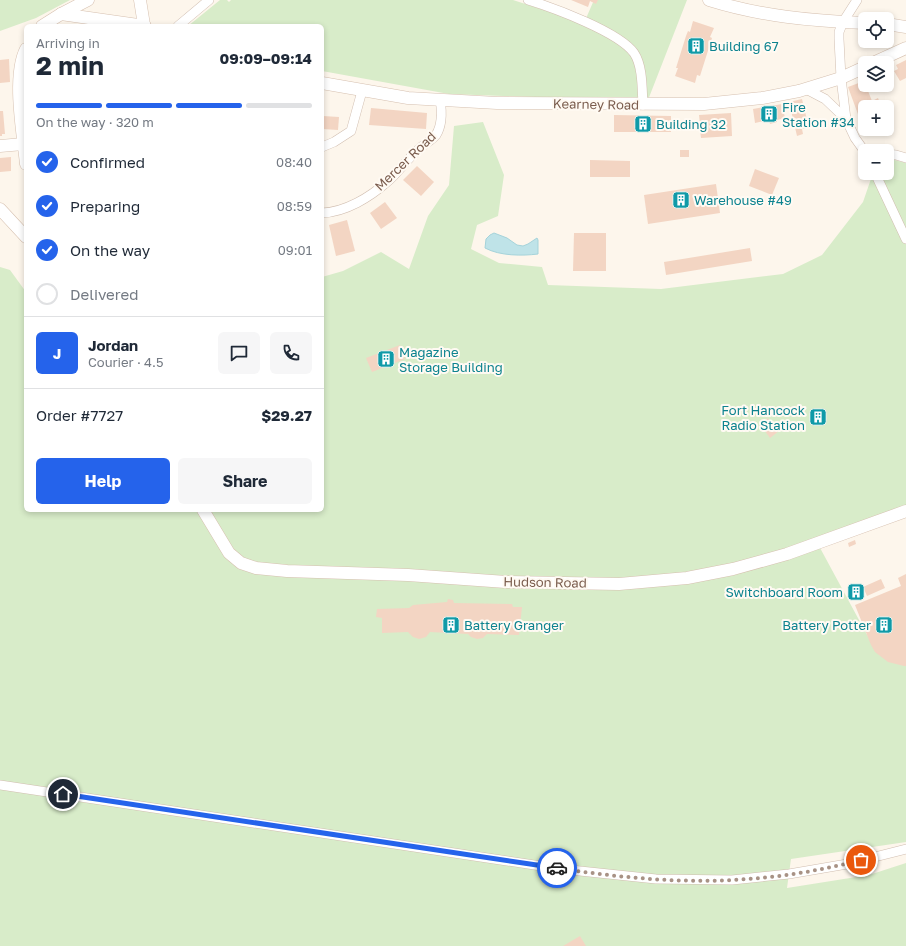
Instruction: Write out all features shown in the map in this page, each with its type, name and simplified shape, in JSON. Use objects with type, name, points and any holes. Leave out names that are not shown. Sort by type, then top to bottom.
[{"type":"street","points":[[45,24],[88,0]]},
{"type":"street","points":[[140,0],[144,24]]},
{"type":"street","points":[[180,24],[209,0]]},
{"type":"street","points":[[528,0],[595,26],[625,44],[638,61],[642,84],[642,105]]},
{"type":"street","points":[[709,0],[737,9],[768,15],[814,21],[858,22]]},
{"type":"street","points":[[857,0],[843,22],[839,32],[839,39],[841,78],[846,119],[859,144]]},
{"type":"street","points":[[61,14],[130,24]]},
{"type":"street","points":[[894,25],[906,27]]},
{"type":"street","points":[[888,56],[906,48]]},
{"type":"street","points":[[24,57],[20,70],[23,90],[21,131],[24,151]]},
{"type":"street","name":"Kearney Road","points":[[324,83],[408,98],[497,103],[642,105],[704,104],[762,98],[806,89],[841,78],[858,70]]},
{"type":"street","points":[[806,89],[825,99],[846,119]]},
{"type":"street","points":[[324,146],[334,142],[351,131],[362,91]]},
{"type":"street","name":"Mercer Road","points":[[324,213],[347,208],[368,197],[388,182],[416,151],[435,135],[442,117],[440,99]]},
{"type":"street","points":[[0,146],[23,144]]},
{"type":"street","points":[[894,155],[906,158]]},
{"type":"street","points":[[878,180],[906,239]]},
{"type":"street","points":[[0,210],[24,235]]},
{"type":"street","name":"Hudson Road","points":[[204,512],[229,553],[241,563],[256,568],[286,571],[408,575],[506,582],[619,584],[687,578],[733,569],[787,554],[906,511]]},
{"type":"street","points":[[0,785],[561,869],[656,879],[732,880],[789,874],[835,866],[906,849]]},
{"type":"green space","points":[[0,0],[70,0],[36,18],[0,31]]},
{"type":"green space","points":[[220,0],[227,0],[229,2],[231,0],[513,0],[584,23],[594,0],[687,0],[648,100],[449,94],[324,71],[324,24],[190,24]]},
{"type":"green space","points":[[483,122],[504,175],[498,216],[477,225],[471,249],[499,263],[542,267],[548,285],[661,289],[783,274],[822,255],[863,202],[871,180],[894,180],[894,160],[906,163],[906,506],[819,546],[872,644],[906,660],[906,842],[791,859],[787,888],[869,875],[906,863],[906,946],[0,946],[0,267],[10,270],[24,289],[24,512],[324,512],[324,276],[343,271],[381,252],[409,269],[428,216],[449,185],[454,126]]},
{"type":"water","points":[[494,233],[507,238],[517,245],[523,246],[537,238],[538,254],[511,255],[491,251],[485,248],[486,239]]},
{"type":"building","points":[[571,0],[598,0],[596,4],[590,1],[588,7]]},
{"type":"building","name":"Building 67","points":[[693,21],[714,28],[710,37],[712,38],[700,76],[697,75],[695,83],[675,76],[686,36],[688,31],[690,32]]},
{"type":"building","points":[[9,59],[10,82],[0,83],[0,60]]},
{"type":"building","points":[[906,60],[906,78],[900,81],[894,71],[898,69],[896,65]]},
{"type":"building","points":[[858,83],[858,92],[868,92],[872,100],[858,100],[858,114],[848,87]]},
{"type":"building","points":[[802,99],[809,128],[802,129],[803,134],[797,136],[789,102]]},
{"type":"building","name":"Fire Station #34","points":[[782,104],[785,118],[770,124],[769,120],[755,123],[753,109]]},
{"type":"building","points":[[371,108],[427,113],[426,129],[369,125]]},
{"type":"building","points":[[0,111],[3,111],[5,134],[2,134],[2,136],[0,136]]},
{"type":"building","points":[[731,113],[732,136],[701,138],[700,130],[698,130],[697,124],[700,124],[699,115]]},
{"type":"building","name":"Building 32","points":[[614,115],[671,116],[671,132],[614,132]]},
{"type":"building","points":[[324,116],[339,117],[338,130],[324,129]]},
{"type":"building","points":[[677,123],[692,124],[692,128],[677,128]]},
{"type":"building","points":[[680,150],[689,150],[689,157],[680,157]]},
{"type":"building","points":[[11,157],[11,171],[0,172],[0,158]]},
{"type":"building","points":[[590,160],[630,161],[630,177],[590,177]]},
{"type":"building","points":[[417,166],[434,182],[421,196],[403,180]]},
{"type":"building","points":[[755,169],[779,178],[772,195],[749,186]]},
{"type":"building","name":"Warehouse #49","points":[[716,184],[720,213],[648,224],[644,195]]},
{"type":"building","points":[[385,202],[397,218],[381,229],[370,213]]},
{"type":"building","points":[[347,220],[355,251],[336,256],[329,225]]},
{"type":"building","points":[[574,233],[606,233],[606,271],[573,271]]},
{"type":"building","points":[[750,248],[752,261],[666,275],[664,262]]},
{"type":"building","name":"Magazine Storage Building","points":[[400,345],[405,359],[372,372],[366,358]]},
{"type":"building","name":"Fort Hancock Radio Station","points":[[814,414],[823,414],[823,421],[814,421]]},
{"type":"building","points":[[768,418],[779,431],[770,438],[762,427],[764,425],[762,423]]},
{"type":"building","points":[[855,540],[856,544],[849,547],[848,543]]},
{"type":"building","name":"Battery Potter","points":[[906,574],[906,666],[904,666],[888,662],[875,652],[855,605],[901,586],[898,578]]},
{"type":"building","points":[[881,579],[885,588],[867,596],[863,587]]},
{"type":"building","name":"Switchboard Room","points":[[857,584],[862,597],[855,600],[850,587]]},
{"type":"building","name":"Battery Granger","points":[[448,599],[453,600],[454,603],[512,604],[513,607],[522,607],[519,635],[487,634],[483,638],[477,639],[468,634],[430,632],[426,637],[419,639],[413,637],[408,632],[382,633],[382,618],[376,617],[377,609],[409,608],[413,605],[447,602]]},
{"type":"building","points":[[580,936],[586,946],[563,946]]},
{"type":"way so far","points":[[557,868],[618,876],[656,879],[732,880],[822,869],[861,860]]},
{"type":"place","name":"Building 67","points":[[696,46]]},
{"type":"place","name":"Fire Station #34","points":[[769,114]]},
{"type":"place","name":"Building 32","points":[[643,124]]},
{"type":"place","name":"Warehouse #49","points":[[681,200]]},
{"type":"place","name":"Magazine Storage Building","points":[[386,359]]},
{"type":"place","name":"Fort Hancock Radio Station","points":[[818,417]]},
{"type":"place","name":"Switchboard Room","points":[[856,592]]},
{"type":"place","name":"Battery Granger","points":[[451,625]]},
{"type":"place","name":"Battery Potter","points":[[884,625]]},
{"type":"route","points":[[63,794],[557,868]]}]
